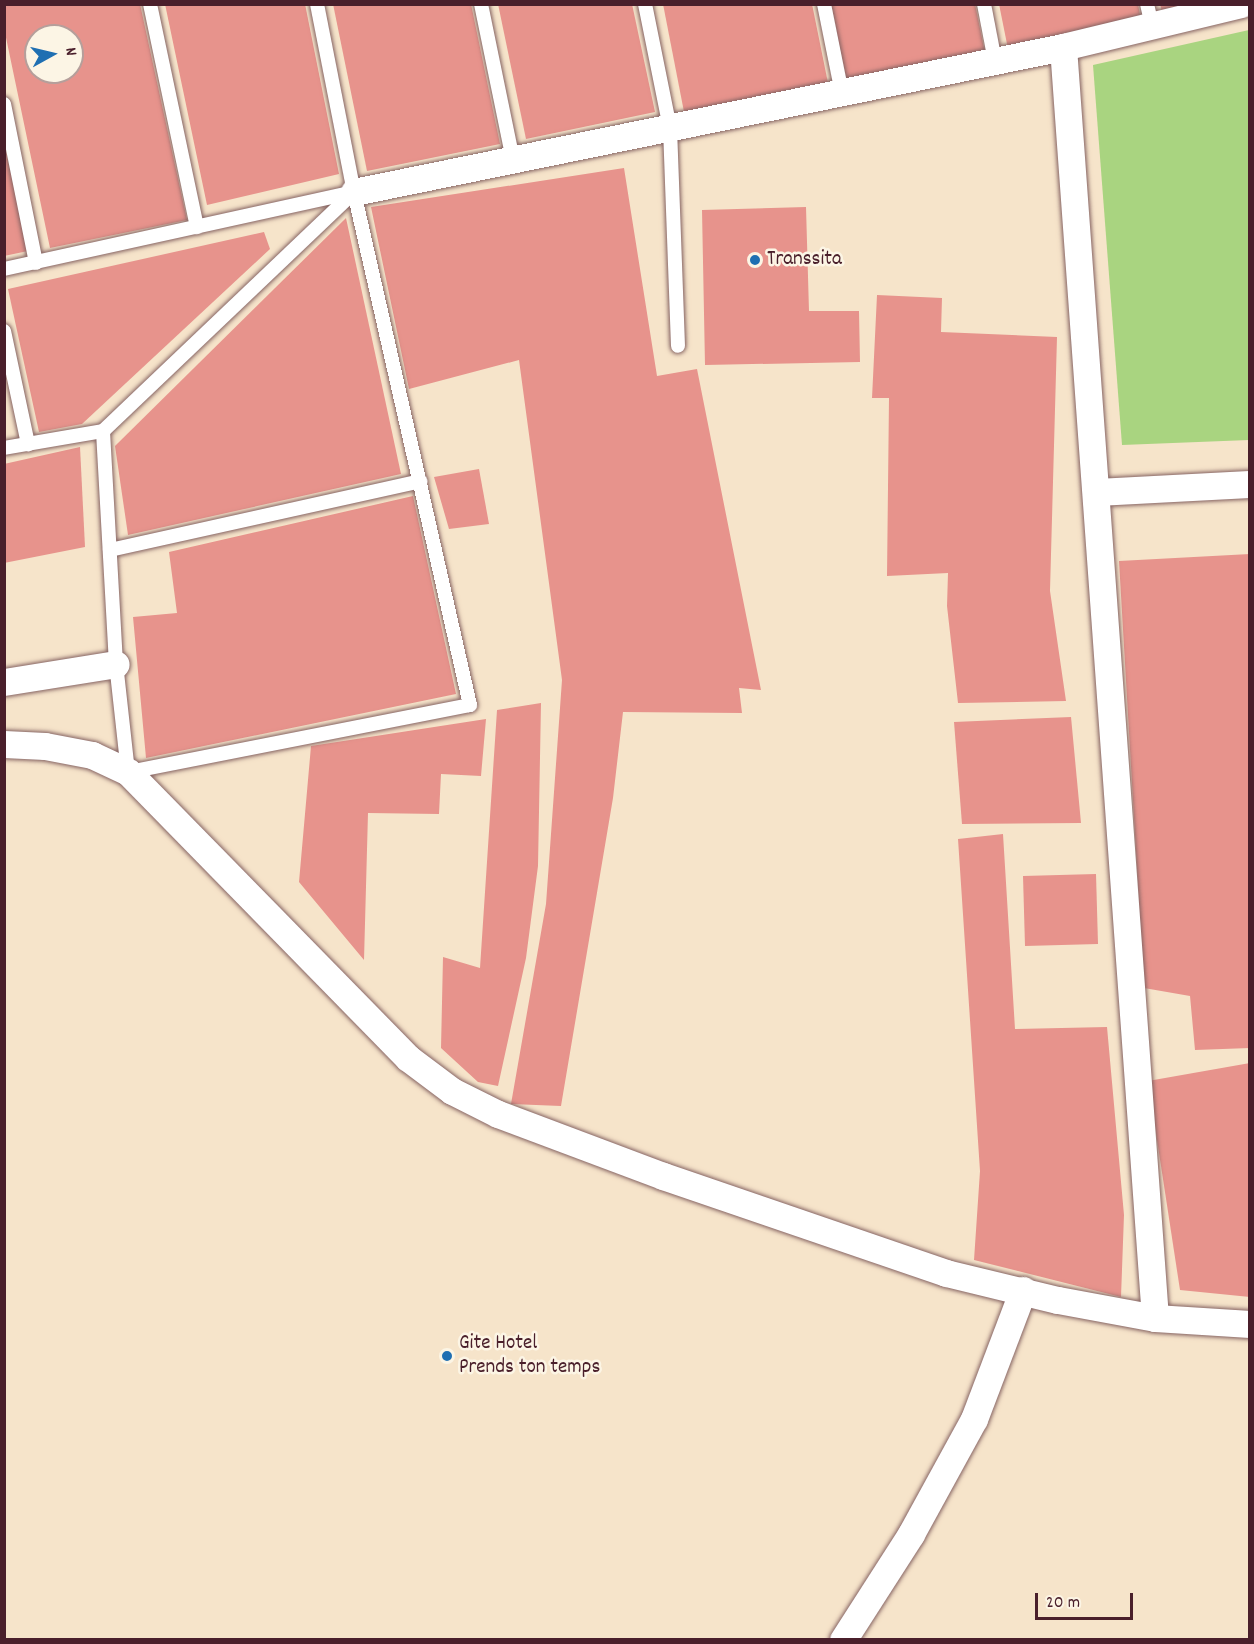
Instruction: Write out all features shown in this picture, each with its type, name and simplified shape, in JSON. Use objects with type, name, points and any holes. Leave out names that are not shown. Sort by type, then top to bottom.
[{"type":"street","points":[[354,192],[1063,47],[1149,15],[1241,4]]},
{"type":"street","points":[[1063,47],[1155,1318]]},
{"type":"street","points":[[1096,492],[1250,484]]},
{"type":"street","points":[[4,682],[116,664]]},
{"type":"street","points":[[4,744],[45,746],[92,755],[128,772],[408,1058],[452,1091],[498,1114],[663,1176],[946,1273],[1058,1300],[1155,1318],[1250,1324]]},
{"type":"street","points":[[843,1640],[911,1534],[974,1419],[1023,1290]]},
{"type":"lane","points":[[150,4],[197,227]]},
{"type":"lane","points":[[103,431],[116,664],[128,772],[470,705],[354,192],[317,4]]},
{"type":"lane","points":[[481,4],[513,160]]},
{"type":"lane","points":[[645,4],[670,128],[678,346]]},
{"type":"lane","points":[[824,4],[842,93]]},
{"type":"lane","points":[[984,4],[995,61]]},
{"type":"lane","points":[[4,104],[36,262]]},
{"type":"lane","points":[[4,269],[354,192]]},
{"type":"lane","points":[[4,448],[103,431],[354,192]]},
{"type":"lane","points":[[4,331],[28,444]]},
{"type":"lane","points":[[110,550],[420,481]]},
{"type":"green space","points":[[1249,30],[1249,440],[1122,445],[1093,65]]},
{"type":"building","points":[[4,4],[140,4],[187,220],[50,248],[4,28]]},
{"type":"building","points":[[165,4],[305,4],[339,174],[207,205]]},
{"type":"building","points":[[333,4],[471,4],[500,144],[367,171]]},
{"type":"building","points":[[498,4],[632,4],[655,112],[526,139]]},
{"type":"building","points":[[663,4],[812,4],[829,88],[685,117]]},
{"type":"building","points":[[831,4],[975,4],[985,53],[846,82]]},
{"type":"building","points":[[999,4],[1138,4],[1141,21],[1008,49]]},
{"type":"building","points":[[1160,4],[1207,4],[1163,15]]},
{"type":"building","points":[[4,142],[28,251],[4,256]]},
{"type":"building","points":[[624,168],[657,376],[697,369],[761,690],[739,688],[742,713],[623,712],[613,798],[561,1106],[511,1104],[546,904],[562,680],[519,360],[409,389],[371,207]]},
{"type":"building","name":"Transsita","points":[[806,207],[809,311],[859,311],[860,362],[705,365],[702,210]]},
{"type":"building","points":[[346,218],[401,474],[128,535],[115,446]]},
{"type":"building","points":[[264,232],[270,249],[82,424],[39,432],[8,289]]},
{"type":"building","points":[[877,295],[942,298],[941,332],[1057,337],[1050,591],[1066,701],[958,703],[947,606],[948,573],[887,576],[889,398],[872,398]]},
{"type":"building","points":[[80,447],[85,547],[4,563],[4,464]]},
{"type":"building","points":[[479,469],[489,524],[449,529],[434,477]]},
{"type":"building","points":[[413,496],[456,694],[146,758],[133,617],[177,613],[169,552]]},
{"type":"building","points":[[1250,554],[1250,1048],[1195,1050],[1190,996],[1144,988],[1119,561]]},
{"type":"building","points":[[541,703],[538,866],[526,958],[498,1086],[478,1082],[441,1048],[443,957],[480,968],[497,710]]},
{"type":"building","points":[[1071,717],[1081,823],[962,824],[954,722]]},
{"type":"building","points":[[486,719],[481,776],[441,774],[439,814],[368,813],[364,960],[299,882],[311,746]]},
{"type":"building","points":[[1003,834],[1015,1029],[1107,1027],[1124,1215],[1121,1297],[974,1260],[980,1171],[958,839]]},
{"type":"building","points":[[1096,874],[1098,944],[1025,946],[1023,876]]},
{"type":"building","points":[[1250,1063],[1250,1297],[1180,1290],[1148,1081]]},
{"type":"place","name":"Transsita","points":[[755,260]]},
{"type":"place","name":"Gite Hotel Prends ton temps","points":[[447,1356]]}]
